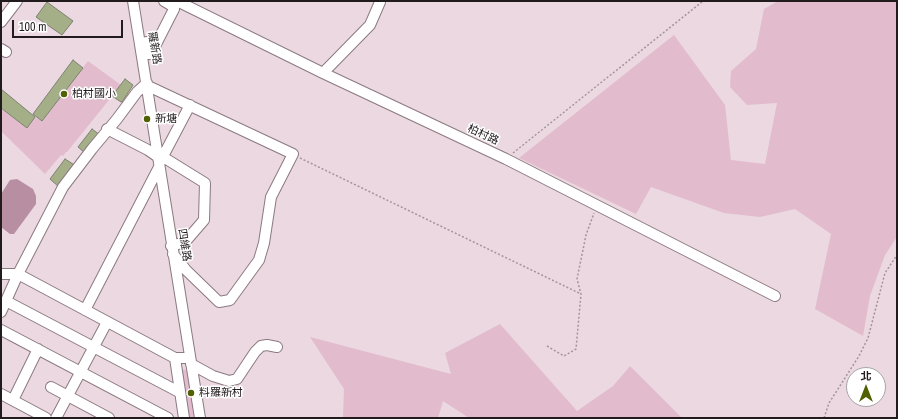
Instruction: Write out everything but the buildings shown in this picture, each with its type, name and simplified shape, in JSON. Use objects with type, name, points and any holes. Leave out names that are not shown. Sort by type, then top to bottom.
[{"type":"street","points":[[1,22],[17,1]]},
{"type":"street","name":"羅新路","points":[[133,1],[147,80]]},
{"type":"street","points":[[140,1],[148,51],[149,54],[151,54],[174,9],[174,7],[164,1]]},
{"type":"street","points":[[323,73],[370,25],[380,2],[379,1]]},
{"type":"street","points":[[1,312],[18,274],[63,187],[147,80],[182,2]]},
{"type":"street","name":"柏村路","points":[[182,2],[323,73],[506,159],[775,296]]},
{"type":"street","points":[[108,129],[148,150],[160,161],[205,183],[204,220],[185,242],[172,250],[186,270],[219,302],[230,300],[259,260],[264,243],[271,197],[293,154],[190,106],[147,80]]},
{"type":"street","name":"四維路","points":[[147,80],[172,250],[200,418]]},
{"type":"street","points":[[85,310],[160,161],[190,106]]},
{"type":"street","points":[[1,274],[18,274],[175,358],[191,361],[213,376],[229,381],[237,379],[255,352],[261,346],[266,345],[277,347]]},
{"type":"street","points":[[6,301],[180,392]]},
{"type":"street","points":[[56,418],[108,322]]},
{"type":"street","points":[[1,330],[168,418]]},
{"type":"street","points":[[13,400],[38,349]]},
{"type":"street","points":[[175,358],[184,418]]},
{"type":"street","points":[[51,387],[109,418]]},
{"type":"street","points":[[1,394],[46,418]]},
{"type":"path","points":[[506,159],[704,1]]},
{"type":"path","points":[[293,154],[581,294]]},
{"type":"path","points":[[547,346],[564,356],[576,349],[581,294],[577,279],[586,235],[596,205]]},
{"type":"path","points":[[824,418],[829,403],[859,356],[868,338],[884,273],[897,255]]},
{"type":"shaded area","points":[[778,1],[897,1],[897,237],[885,255],[870,296],[863,336],[815,309],[831,234],[795,209],[760,217],[724,213],[651,187],[636,214],[519,158],[674,35],[725,105],[731,160],[765,164],[777,103],[747,105],[730,87],[731,71],[756,49],[764,9]]},
{"type":"shaded area","points":[[88,61],[121,85],[67,152],[63,156],[61,155],[45,174],[1,131],[1,112],[3,110],[27,128],[35,117],[42,121]]},
{"type":"shaded area","points":[[17,179],[33,189],[36,196],[36,204],[14,234],[10,234],[1,227],[1,194],[10,180]]},
{"type":"shaded area","points":[[500,324],[577,411],[613,386],[630,366],[682,418],[469,418],[443,401],[438,418],[343,418],[344,389],[310,337],[451,374],[445,353]]},
{"type":"shaded area","points":[[185,369],[188,373],[194,418],[189,418],[180,375]]},
{"type":"place","name":"柏村國小","points":[[64,94]]},
{"type":"place","name":"新塘","points":[[147,119]]},
{"type":"place","name":"料羅新村","points":[[191,393]]}]
